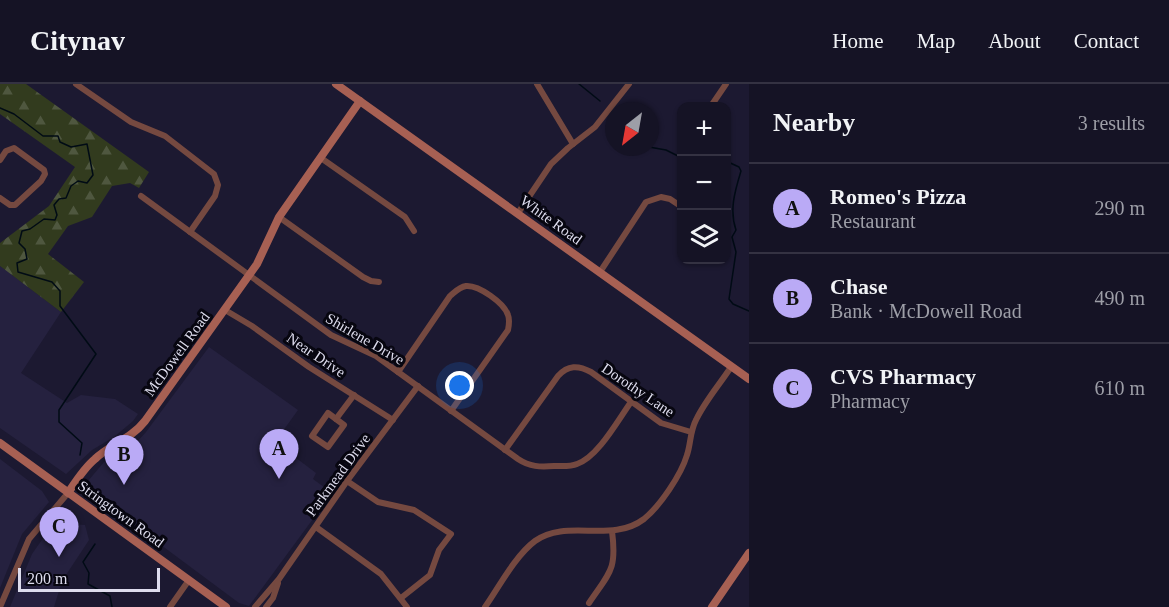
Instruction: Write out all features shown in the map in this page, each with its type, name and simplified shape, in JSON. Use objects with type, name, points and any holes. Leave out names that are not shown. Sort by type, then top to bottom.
[{"type":"street","points":[[76,84],[131,122],[165,136],[214,174],[218,185],[215,196],[190,232]]},
{"type":"street","name":"White Road","points":[[336,84],[749,380]]},
{"type":"street","points":[[537,84],[573,144]]},
{"type":"street","points":[[518,213],[551,164],[595,127],[629,84]]},
{"type":"street","points":[[714,102],[726,84]]},
{"type":"street","name":"McDowell Road","points":[[0,607],[29,539],[96,457],[140,428],[249,276],[260,259],[279,217],[360,101]]},
{"type":"street","points":[[0,160],[6,152],[14,148],[44,170],[45,174],[20,203],[10,205],[0,198]]},
{"type":"street","points":[[321,158],[405,217],[414,231]]},
{"type":"street","name":"Shirlene Drive","points":[[141,196],[331,335],[376,356],[523,463],[535,466],[579,464],[596,451],[631,402]]},
{"type":"street","points":[[600,272],[646,202],[661,197],[670,199],[677,204]]},
{"type":"street","points":[[279,217],[363,277],[380,282]]},
{"type":"street","points":[[398,372],[450,296],[458,288],[469,286],[480,290],[501,305],[508,314],[508,330],[451,411]]},
{"type":"street","name":"Near Drive","points":[[225,310],[393,420]]},
{"type":"street","name":"Dorothy Lane","points":[[505,450],[558,376],[570,367],[583,368],[661,423],[691,432]]},
{"type":"street","points":[[485,607],[524,551],[536,540],[559,531],[612,531],[632,526],[644,519],[655,507],[684,463],[691,432],[698,416],[732,367]]},
{"type":"street","name":"Parkmead Drive","points":[[255,607],[279,579],[347,481],[418,386]]},
{"type":"street","points":[[336,419],[354,395]]},
{"type":"street","points":[[328,413],[336,419],[344,425],[328,447],[312,436],[328,413]]},
{"type":"street","name":"Stringtown Road","points":[[0,443],[226,607]]},
{"type":"street","points":[[347,481],[378,502],[414,510],[451,534],[439,550],[430,575],[401,598]]},
{"type":"street","points":[[316,527],[381,574],[407,607]]},
{"type":"street","points":[[589,603],[612,569],[614,555],[612,531]]},
{"type":"street","points":[[712,607],[749,553]]},
{"type":"street","name":"Parkmead Drive","points":[[266,607],[273,598],[279,579]]},
{"type":"street","points":[[170,607],[189,580]]},
{"type":"shaded area","points":[[0,266],[61,312],[21,373],[67,403],[81,395],[115,399],[138,414],[114,437],[92,450],[66,474],[0,428]]},
{"type":"shaded area","points":[[209,347],[298,410],[275,442],[316,473],[313,479],[332,493],[249,606],[239,603],[83,487],[104,462],[127,453],[146,432]]},
{"type":"shaded area","points":[[0,459],[42,491],[49,502],[22,534],[0,588]]},
{"type":"shaded area","points":[[60,523],[85,525],[89,540],[62,581],[54,607],[10,607],[32,554],[44,537]]},
{"type":"green space","points":[[0,84],[26,84],[149,172],[139,188],[130,183],[112,186],[92,217],[68,226],[48,254],[84,282],[61,312],[0,266],[0,243],[49,206],[75,167],[0,114]]},
{"type":"waterway","points":[[579,84],[600,101]]},
{"type":"waterway","points":[[0,108],[14,114],[43,136],[58,136],[60,142],[71,147],[87,144],[93,175],[87,183],[78,181],[71,186],[66,198],[59,199],[54,205],[57,215],[55,220],[44,219],[30,229],[22,231],[19,243],[25,249],[27,259],[17,263],[18,272],[52,282],[60,291],[60,306],[96,354],[59,410],[59,422],[82,443],[80,455]]},
{"type":"waterway","points":[[659,149],[678,156]]},
{"type":"waterway","points":[[731,163],[739,167],[741,171],[733,208],[736,230],[732,237],[736,252],[729,299],[733,304],[749,311]]},
{"type":"waterway","points":[[95,544],[83,562],[89,573],[88,584],[110,596],[112,607]]},
{"type":"place","name":"Romeo's Pizza","points":[[279,479]]},
{"type":"place","name":"Chase","points":[[124,485]]},
{"type":"place","name":"CVS Pharmacy","points":[[59,557]]}]
